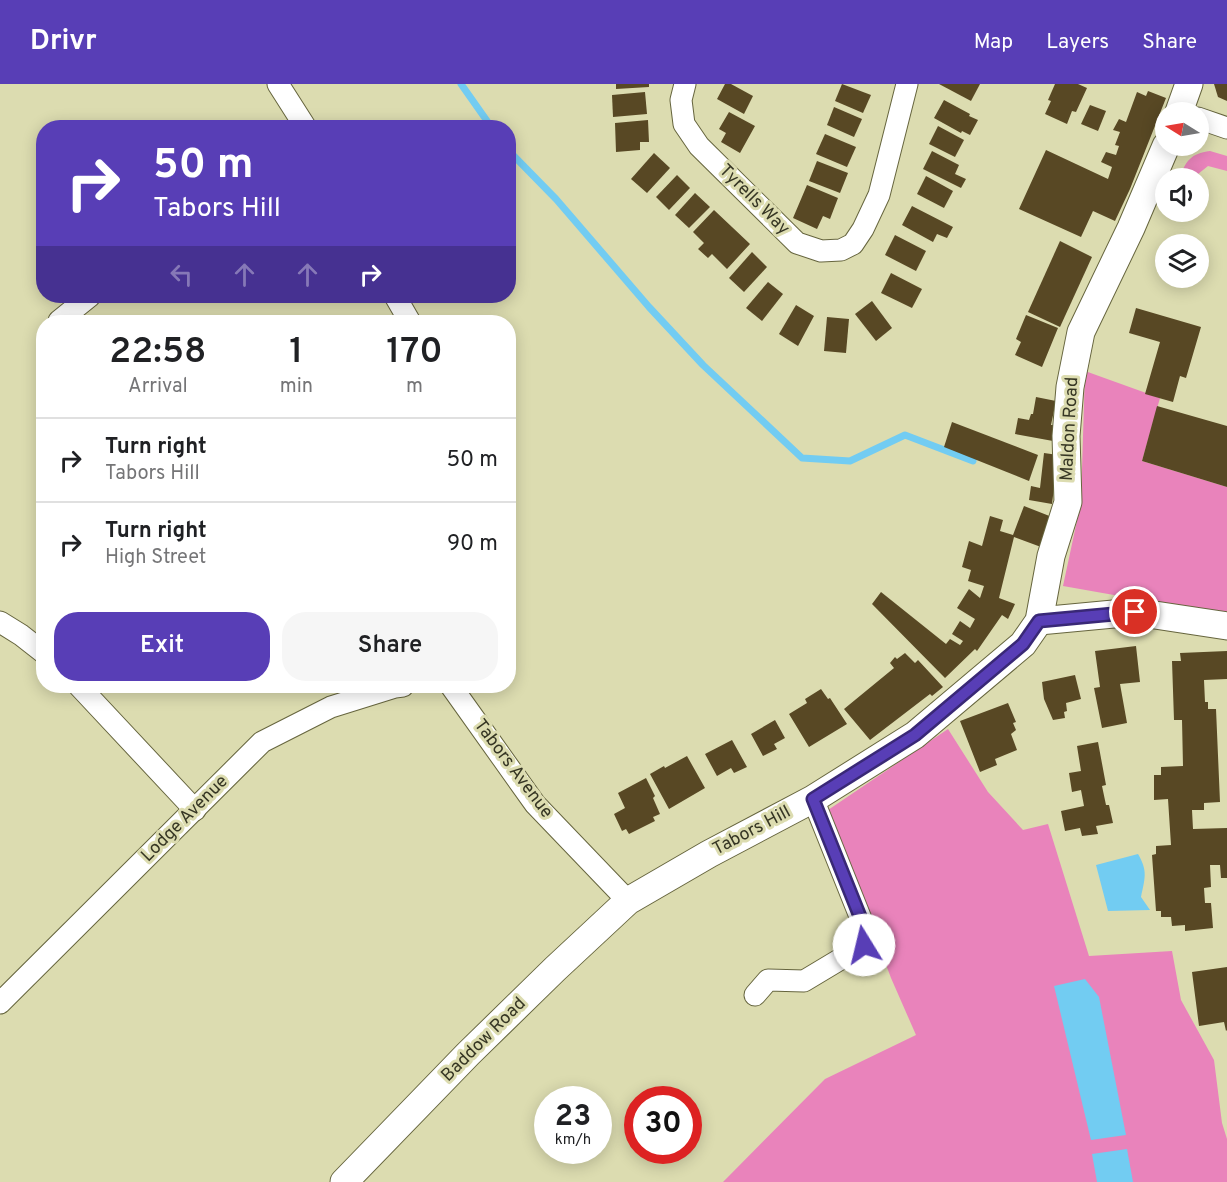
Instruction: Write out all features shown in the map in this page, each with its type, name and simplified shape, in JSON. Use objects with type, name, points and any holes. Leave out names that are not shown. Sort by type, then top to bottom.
[{"type":"street","points":[[278,84],[301,120]]},
{"type":"street","name":"Tyrells Way","points":[[685,84],[681,100],[684,124],[699,146],[797,243],[821,251],[841,250],[853,243],[863,229],[879,195],[907,84]]},
{"type":"street","points":[[1187,102],[1189,84]]},
{"type":"street","points":[[1209,122],[1227,128]]},
{"type":"street","name":"Maldon Road","points":[[1039,621],[1051,556],[1068,502],[1066,436],[1070,387],[1081,332],[1136,217],[1162,156]]},
{"type":"street","points":[[66,315],[81,303]]},
{"type":"street","points":[[1039,621],[1135,612],[1227,626]]},
{"type":"street","name":"Tabors Hill","points":[[628,901],[709,854],[813,799],[915,735],[1023,644],[1039,621]]},
{"type":"street","points":[[0,622],[36,647]]},
{"type":"street","points":[[86,693],[195,810]]},
{"type":"street","name":"Lodge Avenue","points":[[0,1003],[262,742],[331,707],[376,693]]},
{"type":"street","name":"Tabors Avenue","points":[[456,693],[535,804],[628,901]]},
{"type":"street","points":[[755,995],[768,980],[804,981],[864,945],[861,919],[813,799]]},
{"type":"street","name":"Baddow Road","points":[[344,1182],[468,1054],[628,901]]},
{"type":"shaded area","points":[[1209,151],[1227,156],[1227,171],[1208,166],[1184,168],[1194,156],[1209,156]]},
{"type":"shaded area","points":[[1085,371],[1160,398],[1142,461],[1227,487],[1227,615],[1063,586],[1081,502]]},
{"type":"shaded area","points":[[948,729],[988,792],[1023,830],[1048,824],[1089,956],[1172,951],[1181,1000],[1214,1060],[1222,1123],[1227,1139],[1227,1182],[723,1182],[825,1079],[916,1035],[891,978],[828,810]]},
{"type":"water","points":[[1138,854],[1145,875],[1141,897],[1150,910],[1108,911],[1096,865]]},
{"type":"water","points":[[1085,979],[1099,997],[1126,1135],[1091,1140],[1054,986]]},
{"type":"water","points":[[1127,1149],[1133,1182],[1097,1182],[1092,1154]]},
{"type":"building","points":[[616,84],[649,84],[649,87],[616,89]]},
{"type":"building","points":[[725,84],[731,84],[753,96],[744,114],[717,99]]},
{"type":"building","points":[[842,84],[871,95],[863,113],[835,101]]},
{"type":"building","points":[[939,84],[980,84],[971,101]]},
{"type":"building","points":[[1055,84],[1078,84],[1087,88],[1076,112],[1072,111],[1067,124],[1045,114]]},
{"type":"building","points":[[1214,84],[1227,84],[1227,101],[1218,97]]},
{"type":"building","points":[[1148,91],[1166,98],[1164,102],[1155,102],[1155,126],[1115,221],[1093,211],[1081,237],[1019,209],[1046,150],[1108,179],[1112,167],[1101,162],[1106,152],[1116,155],[1119,146],[1115,145],[1120,132],[1113,130],[1119,119],[1126,122],[1137,92],[1146,96]]},
{"type":"building","points":[[645,92],[647,114],[613,117],[612,95]]},
{"type":"building","points":[[944,100],[978,120],[970,135],[962,131],[961,133],[934,118]]},
{"type":"building","points":[[1090,105],[1106,111],[1098,131],[1081,124]]},
{"type":"building","points":[[834,107],[862,119],[854,137],[827,125]]},
{"type":"building","points":[[729,112],[755,126],[740,153],[721,142],[726,133],[719,129]]},
{"type":"building","points":[[648,120],[649,142],[640,142],[640,150],[616,152],[615,123]]},
{"type":"building","points":[[938,126],[964,140],[955,157],[929,144]]},
{"type":"building","points":[[825,134],[856,147],[847,167],[816,154]]},
{"type":"building","points":[[932,151],[959,165],[955,174],[966,179],[961,188],[923,169]]},
{"type":"building","points":[[654,153],[670,168],[647,193],[631,179]]},
{"type":"building","points":[[817,161],[848,173],[840,193],[809,181]]},
{"type":"building","points":[[677,175],[690,188],[669,210],[656,197]]},
{"type":"building","points":[[926,176],[953,191],[944,208],[917,194]]},
{"type":"building","points":[[807,185],[838,198],[830,219],[823,216],[817,229],[793,218]]},
{"type":"building","points":[[695,193],[710,207],[689,228],[675,215]]},
{"type":"building","points":[[912,206],[953,227],[947,238],[937,234],[933,242],[902,225]]},
{"type":"building","points":[[714,210],[750,244],[727,269],[712,254],[708,258],[698,249],[704,243],[693,232]]},
{"type":"building","points":[[895,235],[926,251],[916,271],[885,255]]},
{"type":"building","points":[[1060,241],[1092,257],[1060,327],[1028,312]]},
{"type":"building","points":[[752,252],[767,267],[744,292],[729,278]]},
{"type":"building","points":[[891,273],[922,289],[912,308],[881,293]]},
{"type":"building","points":[[768,282],[783,294],[762,321],[746,308]]},
{"type":"building","points":[[872,301],[892,328],[876,341],[855,314]]},
{"type":"building","points":[[796,305],[814,316],[798,346],[779,334]]},
{"type":"building","points":[[1136,308],[1201,327],[1186,378],[1180,376],[1173,402],[1145,394],[1160,342],[1129,333]]},
{"type":"building","points":[[1026,315],[1058,328],[1042,367],[1015,355],[1021,342],[1016,339]]},
{"type":"building","points":[[827,317],[849,319],[846,353],[824,351]]},
{"type":"building","points":[[1036,397],[1056,401],[1051,425],[1056,425],[1053,441],[1015,434],[1018,418],[1029,420],[1033,414]]},
{"type":"building","points":[[1157,406],[1227,426],[1227,487],[1142,461]]},
{"type":"building","points":[[952,422],[1038,455],[1029,481],[944,447]]},
{"type":"building","points":[[1044,453],[1058,455],[1052,504],[1029,500],[1031,486],[1040,488]]},
{"type":"building","points":[[1024,506],[1052,517],[1041,547],[1014,537],[999,598],[1015,604],[1008,619],[1002,615],[977,651],[975,649],[945,678],[872,604],[881,592],[946,644],[950,639],[960,645],[963,641],[952,634],[960,621],[970,628],[975,619],[957,608],[969,589],[980,598],[984,586],[968,581],[971,570],[962,567],[969,541],[982,546],[990,516],[1003,520],[1000,531],[1013,535]]},
{"type":"building","points":[[1136,646],[1140,682],[1120,684],[1127,723],[1102,728],[1094,688],[1100,687],[1095,651]]},
{"type":"building","points":[[1227,651],[1227,679],[1204,680],[1205,702],[1208,702],[1208,709],[1216,709],[1220,802],[1204,803],[1204,810],[1192,810],[1193,829],[1227,828],[1227,878],[1221,878],[1220,865],[1210,865],[1211,887],[1204,888],[1205,903],[1211,903],[1213,928],[1185,931],[1185,925],[1172,926],[1171,917],[1161,917],[1161,911],[1156,911],[1152,855],[1156,854],[1156,846],[1171,845],[1168,799],[1154,800],[1154,775],[1161,775],[1161,767],[1183,766],[1182,720],[1174,720],[1172,661],[1181,661],[1180,653]]},
{"type":"building","points":[[905,653],[915,663],[918,660],[943,687],[932,696],[930,694],[870,740],[844,709],[894,668],[890,663],[895,657],[897,659]]},
{"type":"building","points":[[1075,675],[1081,699],[1066,703],[1065,718],[1053,720],[1044,699],[1042,682]]},
{"type":"building","points":[[821,689],[828,699],[830,698],[847,724],[809,747],[789,714],[807,703],[805,699]]},
{"type":"building","points":[[1008,703],[1016,722],[1013,723],[1016,730],[1011,734],[1017,750],[995,759],[997,765],[980,772],[960,721]]},
{"type":"building","points":[[775,720],[785,738],[774,744],[777,749],[763,756],[751,734]]},
{"type":"building","points":[[732,740],[747,767],[734,773],[731,768],[717,776],[705,754]]},
{"type":"building","points":[[1098,742],[1106,785],[1102,786],[1113,823],[1096,826],[1098,834],[1082,836],[1080,828],[1065,831],[1061,811],[1084,806],[1081,790],[1072,792],[1069,773],[1081,771],[1077,746]]},
{"type":"building","points":[[687,756],[705,788],[669,809],[650,774]]},
{"type":"building","points":[[646,778],[655,796],[653,798],[660,814],[653,817],[655,821],[629,834],[626,829],[622,831],[614,814],[625,808],[618,793]]},
{"type":"building","points":[[1227,967],[1227,1030],[1224,1022],[1199,1026],[1192,972]]},
{"type":"waterway","points":[[461,84],[486,120]]},
{"type":"waterway","points":[[516,158],[556,199],[649,307],[703,365],[802,458],[850,461],[905,435],[973,461]]},
{"type":"route","points":[[864,945],[861,919],[813,799],[915,735],[1023,644],[1039,621],[1135,612]]}]
